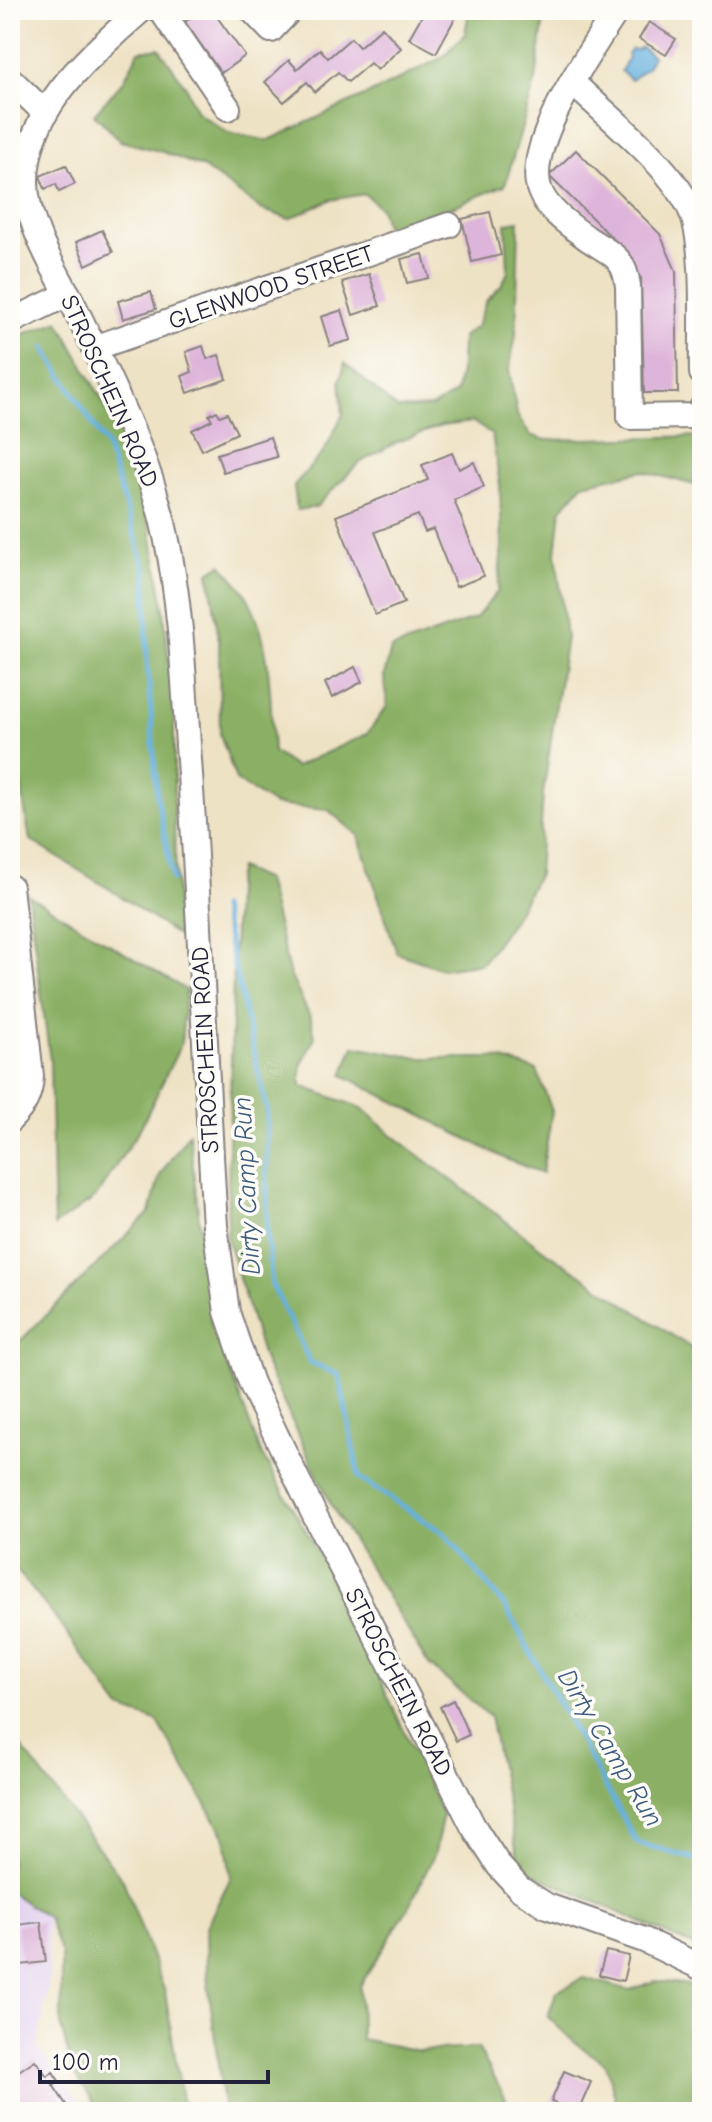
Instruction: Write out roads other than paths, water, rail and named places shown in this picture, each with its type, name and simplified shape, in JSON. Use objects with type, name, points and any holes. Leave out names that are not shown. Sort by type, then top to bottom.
[{"type":"street","name":"STROSCHEIN ROAD","points":[[141,10],[72,76],[45,113],[35,133],[27,167],[27,193],[20,214],[68,294],[148,470],[172,565],[183,668],[193,817],[218,1262],[227,1312],[241,1358],[313,1512],[473,1826],[499,1866],[520,1889],[547,1906],[644,1940],[702,1968]]},
{"type":"street","points":[[161,10],[228,108]]},
{"type":"street","points":[[252,10],[271,30],[290,10]]},
{"type":"street","points":[[617,10],[572,82],[543,140],[537,173],[541,195],[574,228],[613,253],[624,266],[628,286],[630,417],[693,416],[699,415],[702,408]]},
{"type":"street","points":[[10,79],[45,113]]},
{"type":"street","points":[[572,82],[671,177],[693,215],[699,244],[702,373]]},
{"type":"street","name":"GLENWOOD STREET","points":[[94,348],[449,225]]},
{"type":"street","points":[[10,322],[68,294]]},
{"type":"street","points":[[10,887],[31,1076],[30,1092],[24,1106],[10,1120]]},
{"type":"water","points":[[641,47],[653,56],[647,67],[631,80],[621,71],[627,54]]},
{"type":"waterway","name":"Dirty Camp Run","points":[[44,347],[106,445],[146,571],[147,658],[157,796],[173,880]]},
{"type":"waterway","name":"Dirty Camp Run","points":[[221,908],[267,1110],[267,1234],[272,1285],[310,1362],[339,1375],[359,1478],[445,1534],[504,1605],[637,1843],[702,1861]]}]
